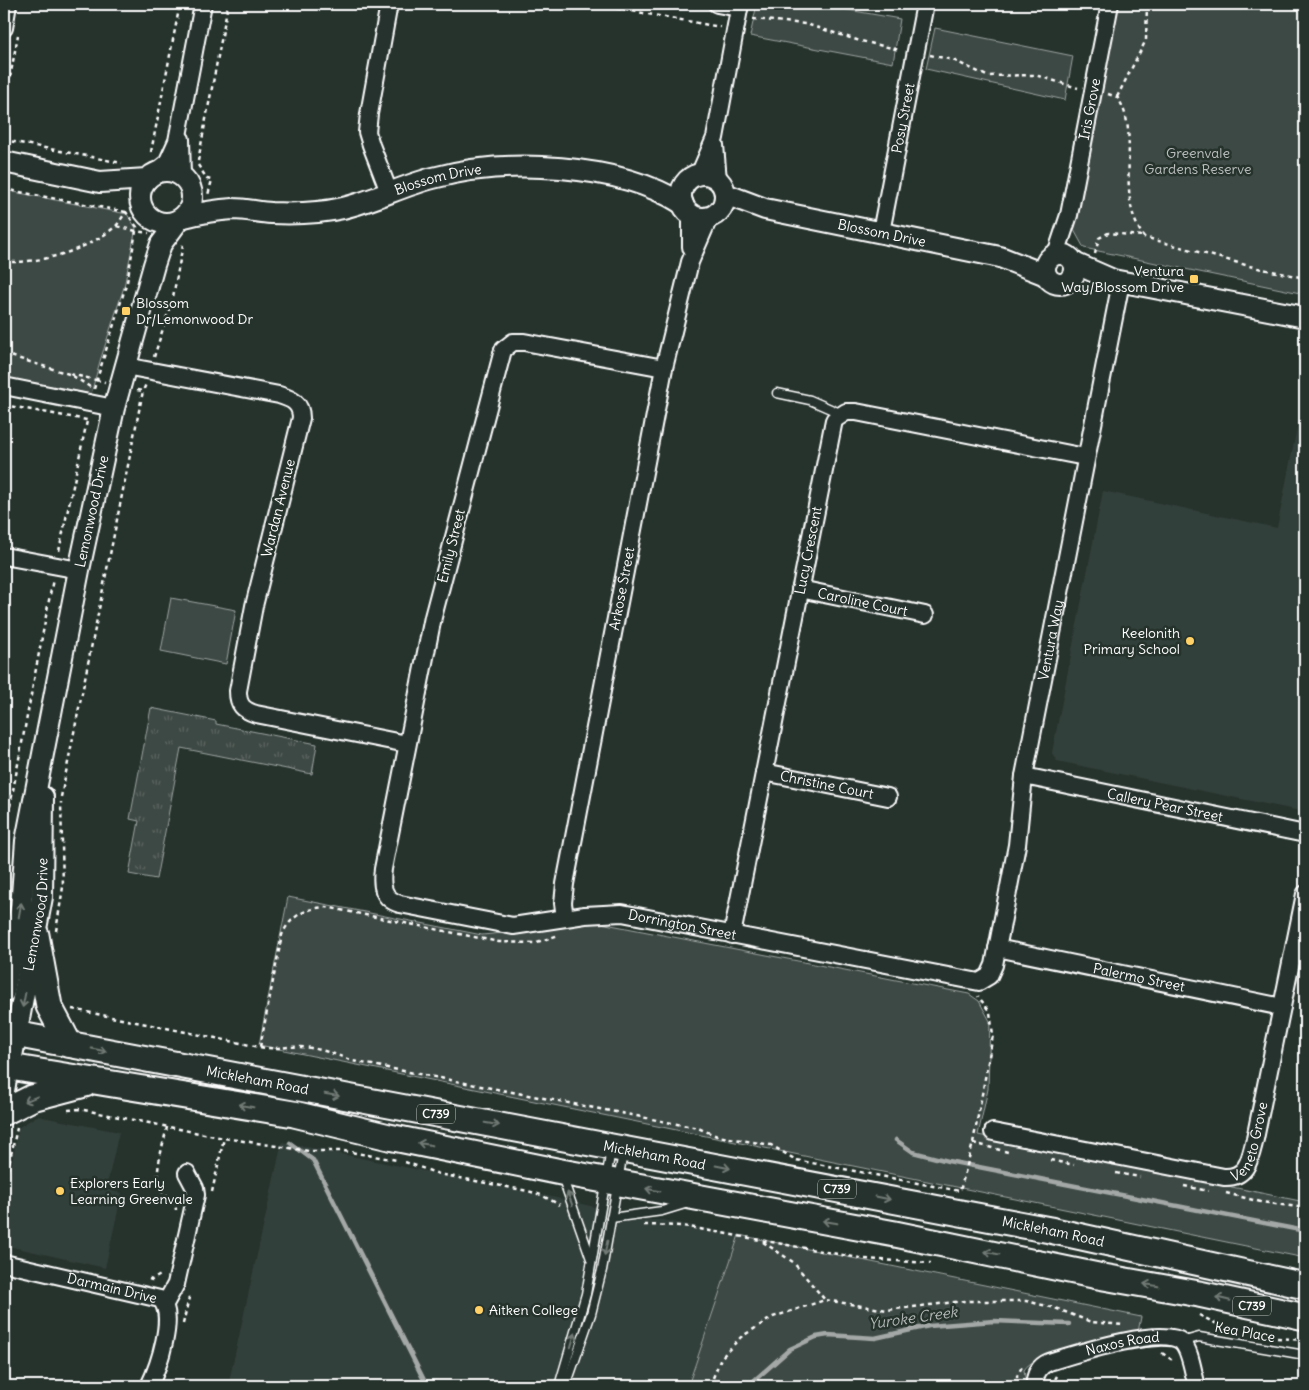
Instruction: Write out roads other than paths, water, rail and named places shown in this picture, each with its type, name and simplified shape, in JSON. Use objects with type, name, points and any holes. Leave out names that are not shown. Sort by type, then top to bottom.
[{"type":"main road","points":[[45,937],[48,1006],[68,1044]]},
{"type":"main road","name":"Mickleham Road","points":[[10,1033],[1050,1230],[1305,1286]]},
{"type":"main road","name":"Mickleham Road","points":[[7,1067],[294,1114],[389,1137],[561,1172],[914,1237],[1098,1276],[1199,1294],[1305,1318]]},
{"type":"main road","points":[[11,1118],[32,1098],[94,1082]]},
{"type":"street","points":[[8,4],[11,30]]},
{"type":"street","points":[[139,213],[140,194],[150,177],[167,163],[181,126],[203,4]]},
{"type":"street","points":[[389,4],[368,114],[368,132],[389,192]]},
{"type":"street","points":[[717,4],[739,6]]},
{"type":"street","name":"Posy Street","points":[[881,232],[925,4]]},
{"type":"street","name":"Iris Grove","points":[[1065,266],[1068,215],[1110,4]]},
{"type":"street","name":"Arkose Street","points":[[565,918],[563,903],[565,884],[664,368],[704,197],[739,6]]},
{"type":"street","points":[[100,182],[132,200],[139,213],[162,224],[181,219],[192,204],[187,183],[181,126]]},
{"type":"street","points":[[4,162],[100,182],[150,177],[168,171],[187,183]]},
{"type":"street","name":"Blossom Drive","points":[[181,219],[235,209],[272,213],[342,208],[433,178],[477,169],[526,165],[573,170],[1000,257],[1065,266],[1091,282],[1117,281],[1305,317]]},
{"type":"street","name":"Blossom Drive","points":[[187,183],[235,209]]},
{"type":"street","name":"Lemonwood Drive","points":[[139,213],[152,233],[154,265]]},
{"type":"street","name":"Lemonwood Drive","points":[[4,992],[21,908],[26,841],[79,570],[114,408],[161,244],[181,219]]},
{"type":"street","name":"Ventura Way","points":[[972,988],[989,976],[997,948],[1017,845],[1024,776],[1086,457],[1117,281]]},
{"type":"street","name":"Emily Street","points":[[395,903],[384,892],[382,880],[407,744],[433,617],[503,350],[513,342],[524,342],[664,368]]},
{"type":"street","name":"Wardan Avenue","points":[[125,366],[278,395],[292,399],[299,406],[301,414],[299,426],[254,606],[238,698],[241,706],[252,713],[407,744]]},
{"type":"street","points":[[4,386],[114,408]]},
{"type":"street","points":[[842,414],[856,412],[1086,457]]},
{"type":"street","name":"Lucy Crescent","points":[[732,935],[832,425],[842,414]]},
{"type":"street","points":[[4,556],[79,570]]},
{"type":"street","name":"Caroline Court","points":[[800,589],[925,615]]},
{"type":"street","name":"Lemonwood Drive","points":[[7,1067],[10,1033],[45,937],[43,760]]},
{"type":"street","name":"Christine Court","points":[[764,772],[888,796]]},
{"type":"street","name":"Callery Pear Street","points":[[1024,776],[1305,834]]},
{"type":"street","name":"Veneto Grove","points":[[993,1132],[1210,1174],[1236,1176],[1246,1168],[1252,1151],[1305,894]]},
{"type":"street","name":"Dorrington Street","points":[[395,903],[513,926],[565,918],[622,913],[732,935],[972,988]]},
{"type":"street","name":"Palermo Street","points":[[997,948],[1282,1007]]},
{"type":"street","points":[[4,1103],[7,1067]]},
{"type":"street","points":[[165,1304],[176,1284],[196,1196],[195,1188],[187,1172]]},
{"type":"street","name":"Darmain Drive","points":[[4,1263],[152,1288],[165,1304],[168,1320],[156,1370],[149,1386]]},
{"type":"street","name":"Naxos Road","points":[[1035,1386],[1035,1380],[1040,1368],[1049,1362],[1139,1339],[1172,1338],[1181,1342],[1186,1349],[1197,1386]]},
{"type":"lane","points":[[777,393],[810,400],[842,414]]},
{"type":"lane","points":[[559,1386],[586,1294],[591,1259],[618,1147]]},
{"type":"lane","points":[[566,1386],[591,1314],[612,1218],[611,1181],[618,1147]]},
{"type":"lane","points":[[561,1172],[591,1259]]},
{"type":"lane","points":[[612,1218],[662,1211],[701,1199]]},
{"type":"lane","name":"Kea Place","points":[[1181,1342],[1199,1337],[1305,1356]]},
{"type":"waterway","points":[[896,1140],[913,1152],[948,1161],[1305,1231]]},
{"type":"waterway","points":[[290,1143],[313,1160],[427,1386]]},
{"type":"waterway","name":"Yuroke Creek","points":[[748,1386],[790,1349],[816,1337],[828,1335],[875,1338],[929,1326],[994,1321],[1069,1324]]},
{"type":"place","name":"Ventura Way/Blossom Drive","points":[[1194,279]]},
{"type":"place","name":"Blossom Dr/Lemonwood Dr","points":[[126,311]]},
{"type":"place","name":"Keelonith Primary School","points":[[1190,641]]},
{"type":"place","name":"Explorers Early Learning Greenvale","points":[[60,1191]]},
{"type":"place","name":"Aitken College","points":[[479,1310]]},
{"type":"park label","name":"Greenvale Gardens Reserve","points":[[1198,162]]}]
